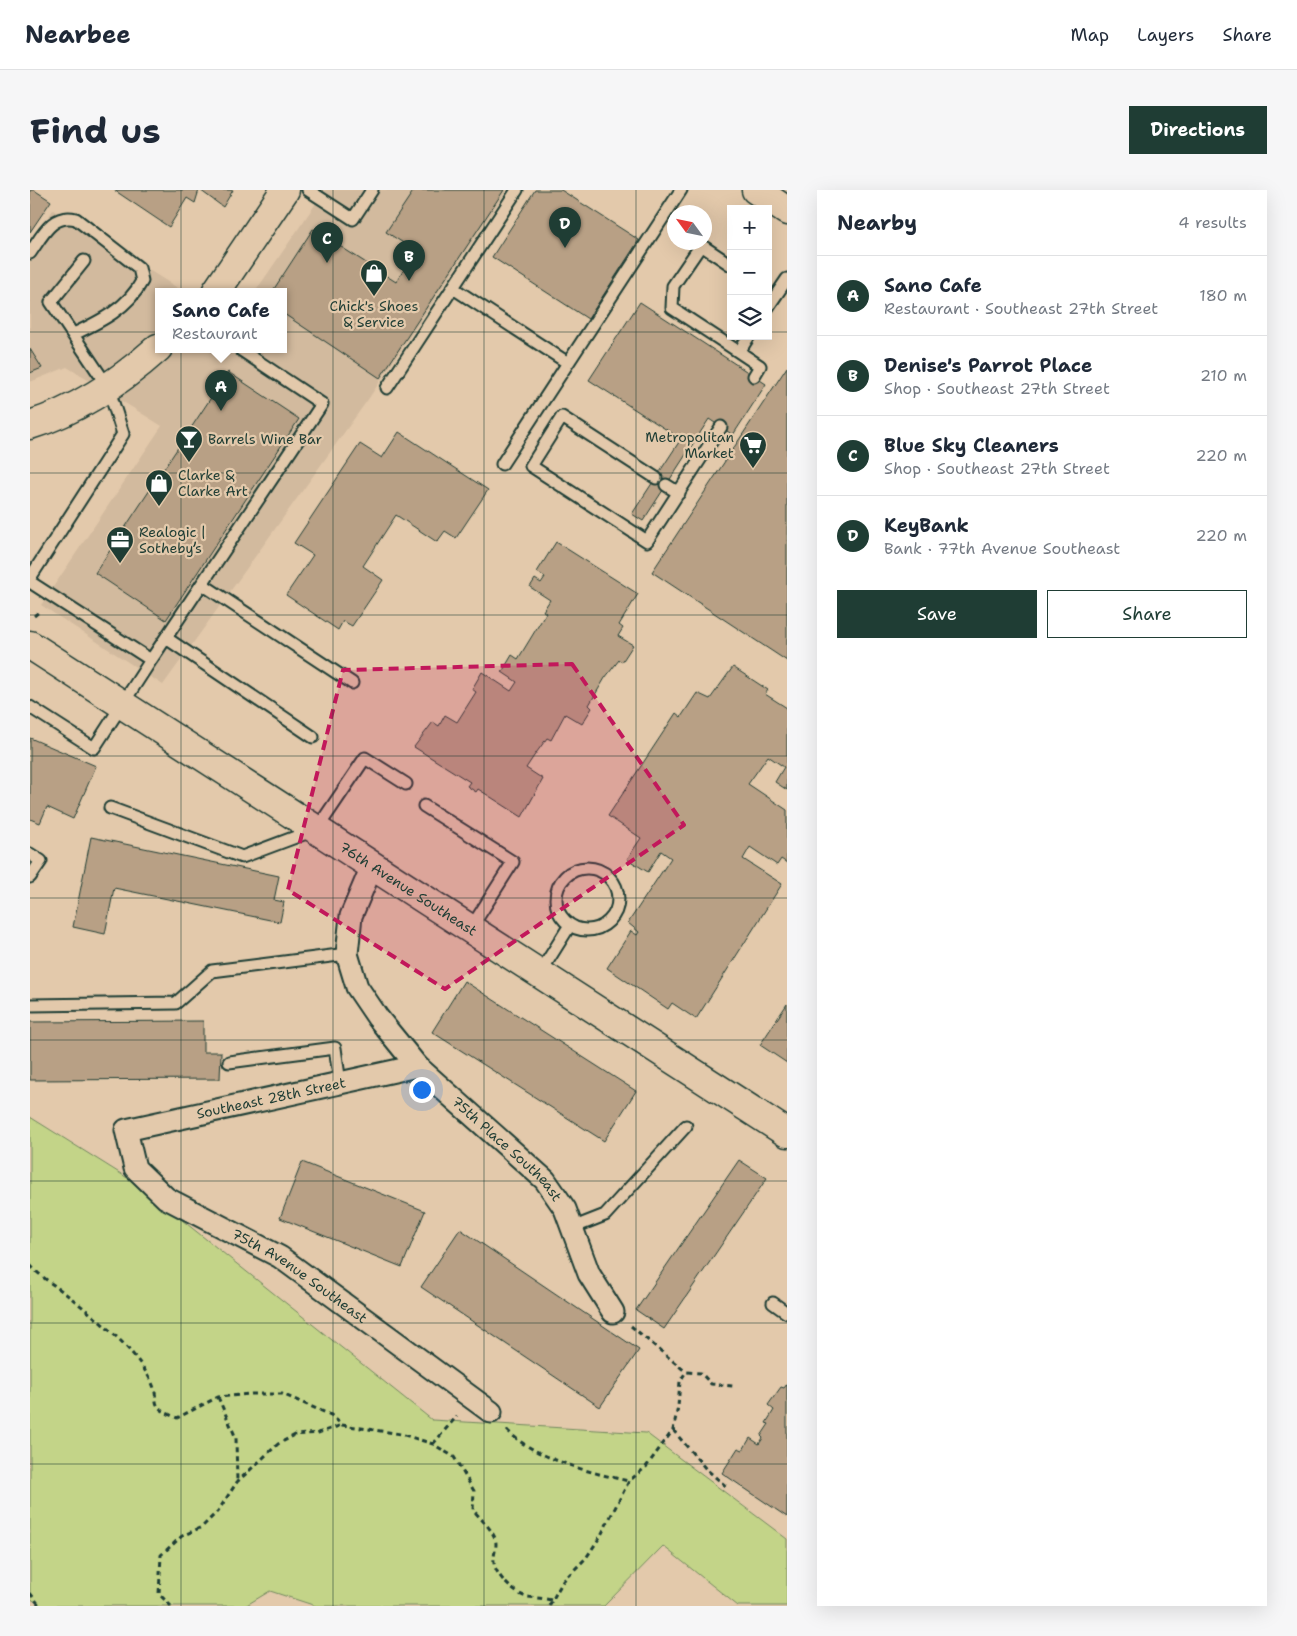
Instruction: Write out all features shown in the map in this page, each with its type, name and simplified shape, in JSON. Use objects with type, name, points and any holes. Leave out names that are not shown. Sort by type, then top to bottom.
[{"type":"street","points":[[219,288],[285,190]]},
{"type":"street","points":[[756,190],[787,211]]},
{"type":"street","points":[[30,425],[71,410],[108,387],[155,350]]},
{"type":"street","name":"76th Avenue Southeast","points":[[34,651],[373,864],[787,1133]]},
{"type":"street","points":[[347,954],[350,916],[373,864]]},
{"type":"street","name":"75th Place Southeast","points":[[347,954],[358,987],[378,1018],[417,1066],[546,1180],[565,1209],[589,1274],[613,1312]]},
{"type":"street","name":"Southeast 28th Street","points":[[126,1130],[417,1066]]},
{"type":"street","name":"75th Avenue Southeast","points":[[126,1130],[135,1168],[166,1198],[280,1257],[491,1412]]},
{"type":"lane","points":[[308,190],[353,219],[372,190]]},
{"type":"lane","points":[[387,388],[517,190]]},
{"type":"lane","points":[[502,464],[681,190]]},
{"type":"lane","points":[[30,254],[54,221],[66,216],[76,219],[138,268],[142,281],[137,290],[122,306],[102,320],[74,334]]},
{"type":"lane","points":[[727,261],[701,245],[673,286],[672,308],[760,366],[754,376]]},
{"type":"lane","points":[[84,261],[51,302],[108,387],[123,434],[30,580],[152,660]]},
{"type":"lane","points":[[772,292],[787,279]]},
{"type":"lane","points":[[453,288],[568,363]]},
{"type":"lane","points":[[739,352],[746,340]]},
{"type":"lane","points":[[30,707],[94,748],[322,404],[246,353]]},
{"type":"lane","points":[[656,478],[562,417],[531,466],[647,541],[721,427]]},
{"type":"lane","points":[[666,484],[679,493]]},
{"type":"lane","points":[[202,584],[352,683]]},
{"type":"lane","points":[[166,638],[314,737]]},
{"type":"lane","points":[[110,808],[242,857],[317,829],[365,758],[406,784]]},
{"type":"lane","points":[[424,806],[513,862],[471,928]]},
{"type":"lane","points":[[30,854],[40,861],[30,877]]},
{"type":"lane","points":[[583,869],[593,869],[604,873],[611,880],[618,898],[613,916],[607,924],[589,931],[570,926],[562,918],[558,909],[558,893],[564,879],[572,872],[583,869]]},
{"type":"lane","points":[[540,973],[570,926]]},
{"type":"lane","points":[[30,1005],[176,1003],[212,971],[347,954]]},
{"type":"lane","points":[[229,1062],[335,1048],[340,1083]]},
{"type":"lane","points":[[572,1228],[605,1215],[686,1126]]},
{"type":"lane","points":[[773,1303],[787,1312]]},
{"type":"path","points":[[30,1265],[41,1277],[62,1292],[131,1352],[152,1382],[154,1399],[159,1409],[177,1418],[218,1397],[282,1394],[331,1415],[342,1424],[401,1434],[433,1444],[454,1457],[474,1491],[473,1510],[492,1531],[496,1542],[494,1563],[500,1576],[516,1592],[528,1597],[535,1596],[552,1600]]},
{"type":"path","points":[[613,1312],[686,1372],[701,1373],[711,1384],[733,1386]]},
{"type":"path","points":[[549,1606],[563,1581],[586,1558],[600,1537],[629,1480],[646,1467],[673,1430],[678,1407],[680,1381],[686,1372]]},
{"type":"path","points":[[218,1397],[236,1438],[237,1482]]},
{"type":"path","points":[[433,1444],[471,1397]]},
{"type":"path","points":[[491,1412],[526,1447],[592,1473],[629,1480]]},
{"type":"path","points":[[171,1606],[160,1594],[160,1555],[182,1536],[202,1527],[218,1511],[237,1482],[278,1444],[295,1435],[318,1433],[342,1424]]},
{"type":"path","points":[[673,1430],[706,1469],[728,1488]]},
{"type":"path","points":[[30,1592],[40,1606]]},
{"type":"highlighted area","points":[[572,664],[684,825],[445,989],[288,890],[343,670]]},
{"type":"shaded area","points":[[325,190],[507,190],[369,398],[163,685],[41,605],[162,426],[67,367],[30,382],[30,245],[53,210],[178,288],[155,288],[155,353],[287,353],[287,288],[258,288]]},
{"type":"green space","points":[[30,1117],[137,1184],[432,1420],[646,1433],[787,1539],[787,1606],[738,1606],[663,1546],[604,1606],[316,1606],[270,1591],[245,1606],[41,1606],[30,1598]]},
{"type":"building","points":[[30,190],[34,190],[51,201],[30,232]]},
{"type":"building","points":[[114,190],[199,190],[195,203],[187,198],[169,227]]},
{"type":"building","points":[[200,190],[233,190],[223,207]]},
{"type":"building","points":[[414,190],[504,190],[380,378],[287,316],[287,288],[275,288],[313,229],[396,282],[416,251],[386,232]]},
{"type":"building","points":[[535,190],[561,190],[639,240],[588,319],[492,257]]},
{"type":"building","points":[[640,302],[766,384],[733,435],[709,419],[643,521],[632,514],[681,439],[589,380]]},
{"type":"building","points":[[30,349],[42,368],[30,373]]},
{"type":"building","name":"Metropolitan Market","points":[[787,367],[787,661],[652,572]]},
{"type":"building","points":[[228,372],[299,419],[166,620],[95,573]]},
{"type":"building","points":[[399,432],[488,490],[456,538],[445,531],[437,542],[396,515],[363,566],[383,580],[352,626],[343,621],[338,630],[286,595],[313,555],[294,543],[360,444],[382,458]]},
{"type":"building","points":[[556,542],[638,594],[619,625],[623,628],[618,636],[633,645],[622,662],[619,660],[605,678],[589,705],[592,708],[582,724],[565,714],[551,740],[547,738],[526,768],[543,779],[522,817],[478,789],[476,792],[467,786],[470,782],[414,747],[433,722],[439,726],[445,715],[457,722],[476,692],[472,689],[482,672],[511,691],[517,682],[502,672],[512,655],[518,659],[546,613],[543,611],[550,600],[530,587],[535,579],[541,583],[545,577],[537,572]]},
{"type":"building","points":[[733,667],[768,690],[765,694],[787,708],[787,790],[775,782],[784,767],[768,756],[748,784],[787,810],[787,863],[781,859],[777,865],[750,847],[743,859],[782,884],[696,1019],[672,1003],[668,1009],[607,968],[631,931],[637,935],[639,932],[628,923],[671,858],[661,851],[648,872],[627,859],[641,838],[608,816],[676,713],[681,717],[697,693],[710,699]]},
{"type":"building","points":[[30,738],[96,766],[73,819],[47,807],[40,823],[30,819]]},
{"type":"building","points":[[91,837],[279,876],[274,900],[284,902],[280,922],[114,888],[105,934],[73,927]]},
{"type":"building","points":[[464,981],[636,1091],[604,1141],[432,1032]]},
{"type":"building","points":[[787,1004],[787,1063],[760,1045]]},
{"type":"building","points":[[203,1021],[203,1052],[221,1052],[220,1079],[30,1080],[30,1022]]},
{"type":"building","points":[[739,1160],[767,1178],[664,1329],[636,1310]]},
{"type":"building","points":[[302,1162],[425,1211],[402,1267],[280,1218]]},
{"type":"building","points":[[460,1229],[639,1350],[600,1407],[421,1287]]},
{"type":"building","points":[[787,1384],[787,1517],[722,1473],[738,1448],[743,1450],[750,1438],[759,1444],[763,1438],[761,1436],[769,1424],[766,1423],[774,1410],[768,1405],[781,1387],[784,1388]]},
{"type":"place","name":"KeyBank","points":[[565,248]]},
{"type":"place","name":"Blue Sky Cleaners","points":[[327,263]]},
{"type":"place","name":"Denise's Parrot Place","points":[[409,281]]},
{"type":"place","name":"Chick's Shoes & Service","points":[[374,297]]},
{"type":"place","name":"Sano Cafe","points":[[221,411]]},
{"type":"place","name":"Barrels Wine Bar","points":[[189,463]]},
{"type":"place","name":"Metropolitan Market","points":[[753,469]]},
{"type":"place","name":"Clarke & Clarke Art","points":[[159,507]]},
{"type":"place","name":"Realogic | Sotheby’s","points":[[120,564]]}]
